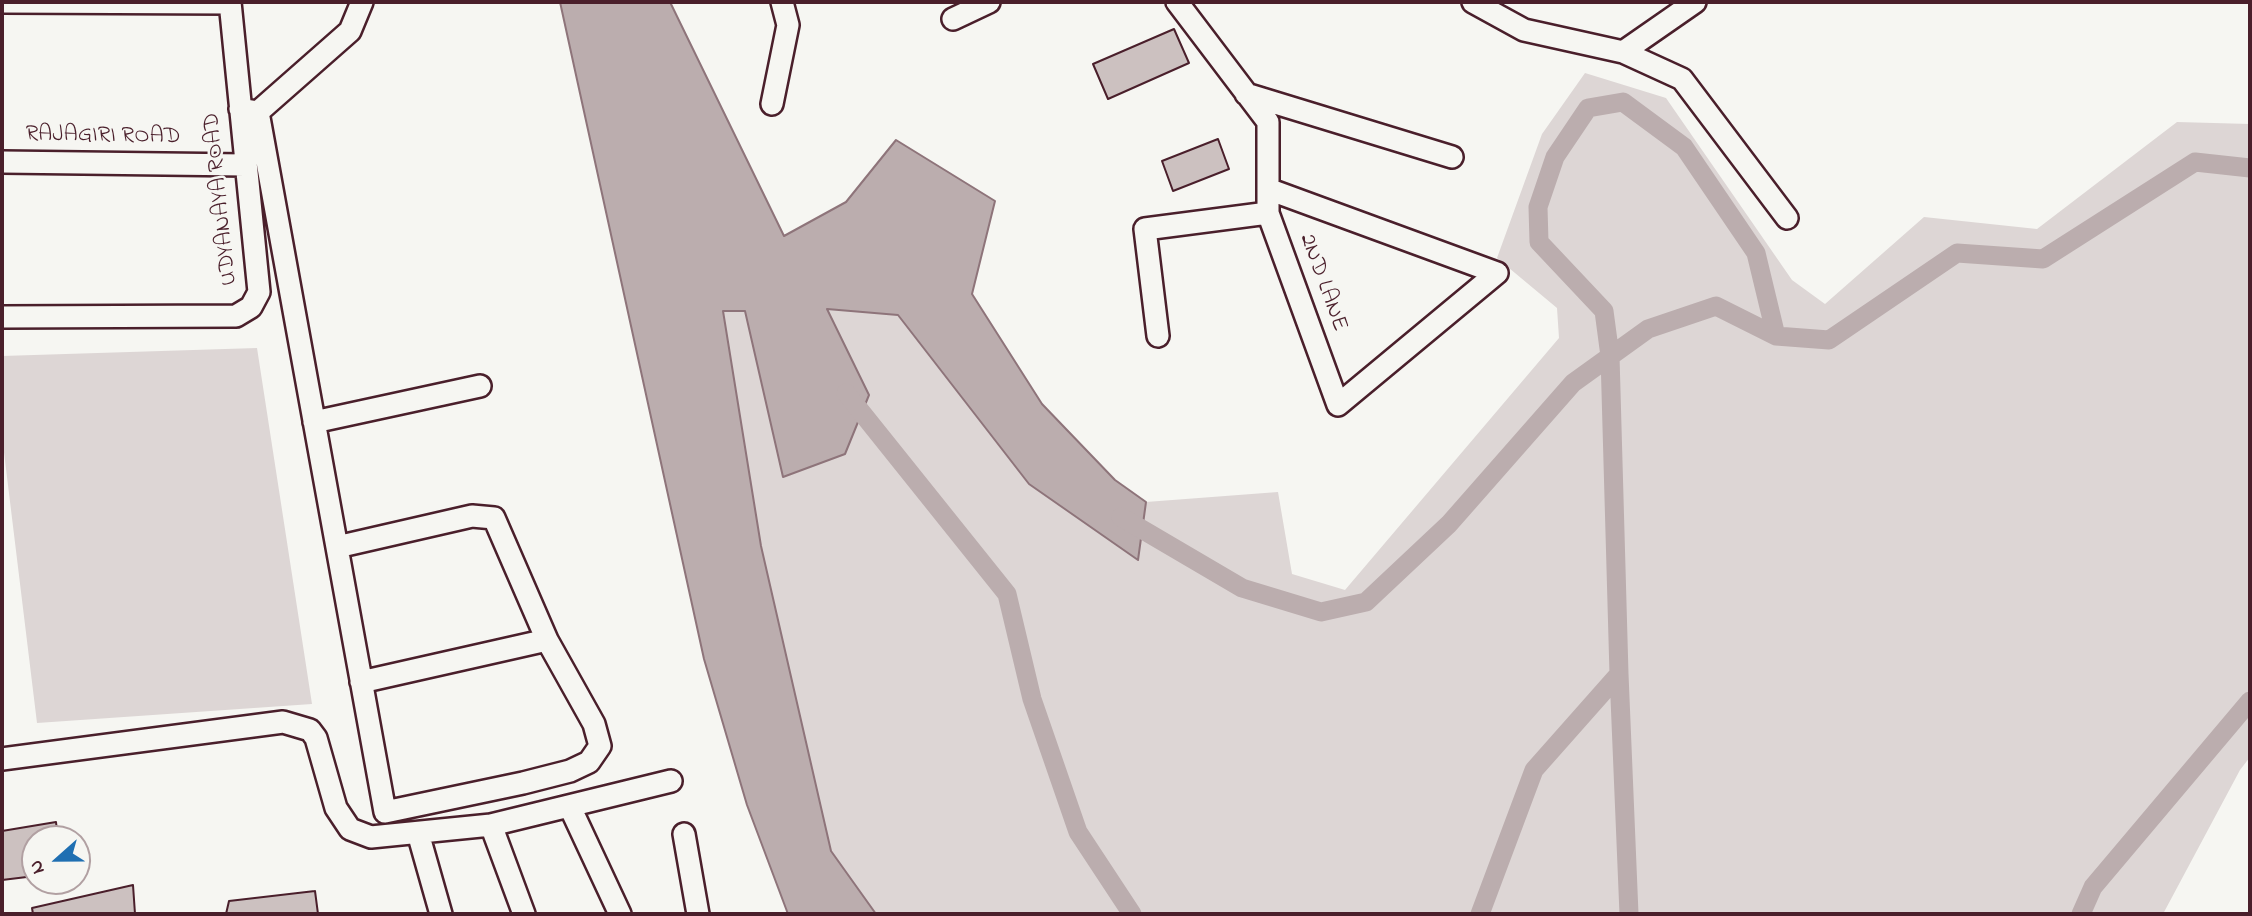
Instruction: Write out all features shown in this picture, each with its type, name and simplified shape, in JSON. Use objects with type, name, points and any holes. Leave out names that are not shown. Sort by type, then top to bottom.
[{"type":"street","points":[[2,2],[230,2]]},
{"type":"street","name":"UDYANAYA ROAD","points":[[2,317],[236,316],[251,307],[259,292],[245,165],[249,111],[230,2]]},
{"type":"street","points":[[337,547],[472,516],[495,518],[547,640],[594,724],[600,746],[589,762],[523,783],[385,812],[314,422],[249,111],[350,31],[362,2]]},
{"type":"street","points":[[772,104],[788,25],[782,2]]},
{"type":"street","points":[[953,19],[989,2]]},
{"type":"street","name":"2ND LANE","points":[[1177,2],[1268,122],[1268,189],[1268,214],[1338,405],[1497,273],[1268,189]]},
{"type":"street","points":[[1473,2],[1524,30],[1623,52],[1682,79],[1787,218]]},
{"type":"street","points":[[1623,52],[1695,2]]},
{"type":"street","points":[[1246,94],[1452,157]]},
{"type":"street","name":"RAJAGIRI ROAD","points":[[2,162],[245,165]]},
{"type":"street","points":[[1158,336],[1145,229],[1268,214]]},
{"type":"street","points":[[314,422],[480,386]]},
{"type":"street","points":[[361,682],[547,640]]},
{"type":"street","points":[[2,759],[283,722],[310,730],[316,738],[336,808],[350,829],[371,837],[491,825],[671,781]]},
{"type":"street","points":[[570,807],[620,914]]},
{"type":"street","points":[[491,825],[524,914]]},
{"type":"street","points":[[418,833],[442,914]]},
{"type":"street","points":[[684,834],[698,914]]},
{"type":"shaded area","points":[[560,2],[670,2],[784,236],[846,202],[896,140],[995,201],[972,294],[1042,404],[1115,480],[1146,502],[1138,560],[1029,484],[898,315],[827,309],[869,395],[845,454],[783,477],[745,311],[723,311],[761,546],[831,851],[876,914],[788,914],[747,805],[704,659]]},
{"type":"shaded area","points":[[1585,73],[1666,98],[1792,280],[1825,304],[1924,217],[2037,229],[2177,122],[2250,124],[2250,757],[2240,770],[2163,914],[876,914],[831,851],[761,546],[723,311],[745,311],[783,477],[826,309],[898,315],[1029,484],[1138,559],[1146,502],[1278,492],[1292,574],[1345,590],[1559,338],[1557,308],[1497,258],[1542,134]]},
{"type":"shaded area","points":[[257,348],[312,704],[37,723],[2,436],[2,356]]},
{"type":"building","points":[[1174,29],[1189,63],[1108,99],[1093,64]]},
{"type":"building","points":[[1218,139],[1229,169],[1173,191],[1162,161]]},
{"type":"building","points":[[21,828],[21,878],[2,880],[2,831]]},
{"type":"building","points":[[133,885],[135,914],[33,914],[32,908]]},
{"type":"building","points":[[315,891],[318,914],[226,914],[229,901]]},
{"type":"waterway","points":[[1480,914],[1534,770],[1619,674],[1610,356],[1604,311],[1539,242],[1538,207],[1555,157],[1588,108],[1623,102],[1684,147],[1756,253],[1776,336]]},
{"type":"waterway","points":[[1121,517],[1242,588],[1321,612],[1366,602],[1449,524],[1573,383],[1648,329],[1716,306],[1776,336],[1829,340],[1957,253],[2043,259],[2195,162],[2250,168]]},
{"type":"waterway","points":[[846,393],[1007,594],[1032,699],[1078,832],[1132,914]]},
{"type":"waterway","points":[[1619,674],[1629,914]]},
{"type":"waterway","points":[[2081,914],[2093,887],[2250,701]]}]
